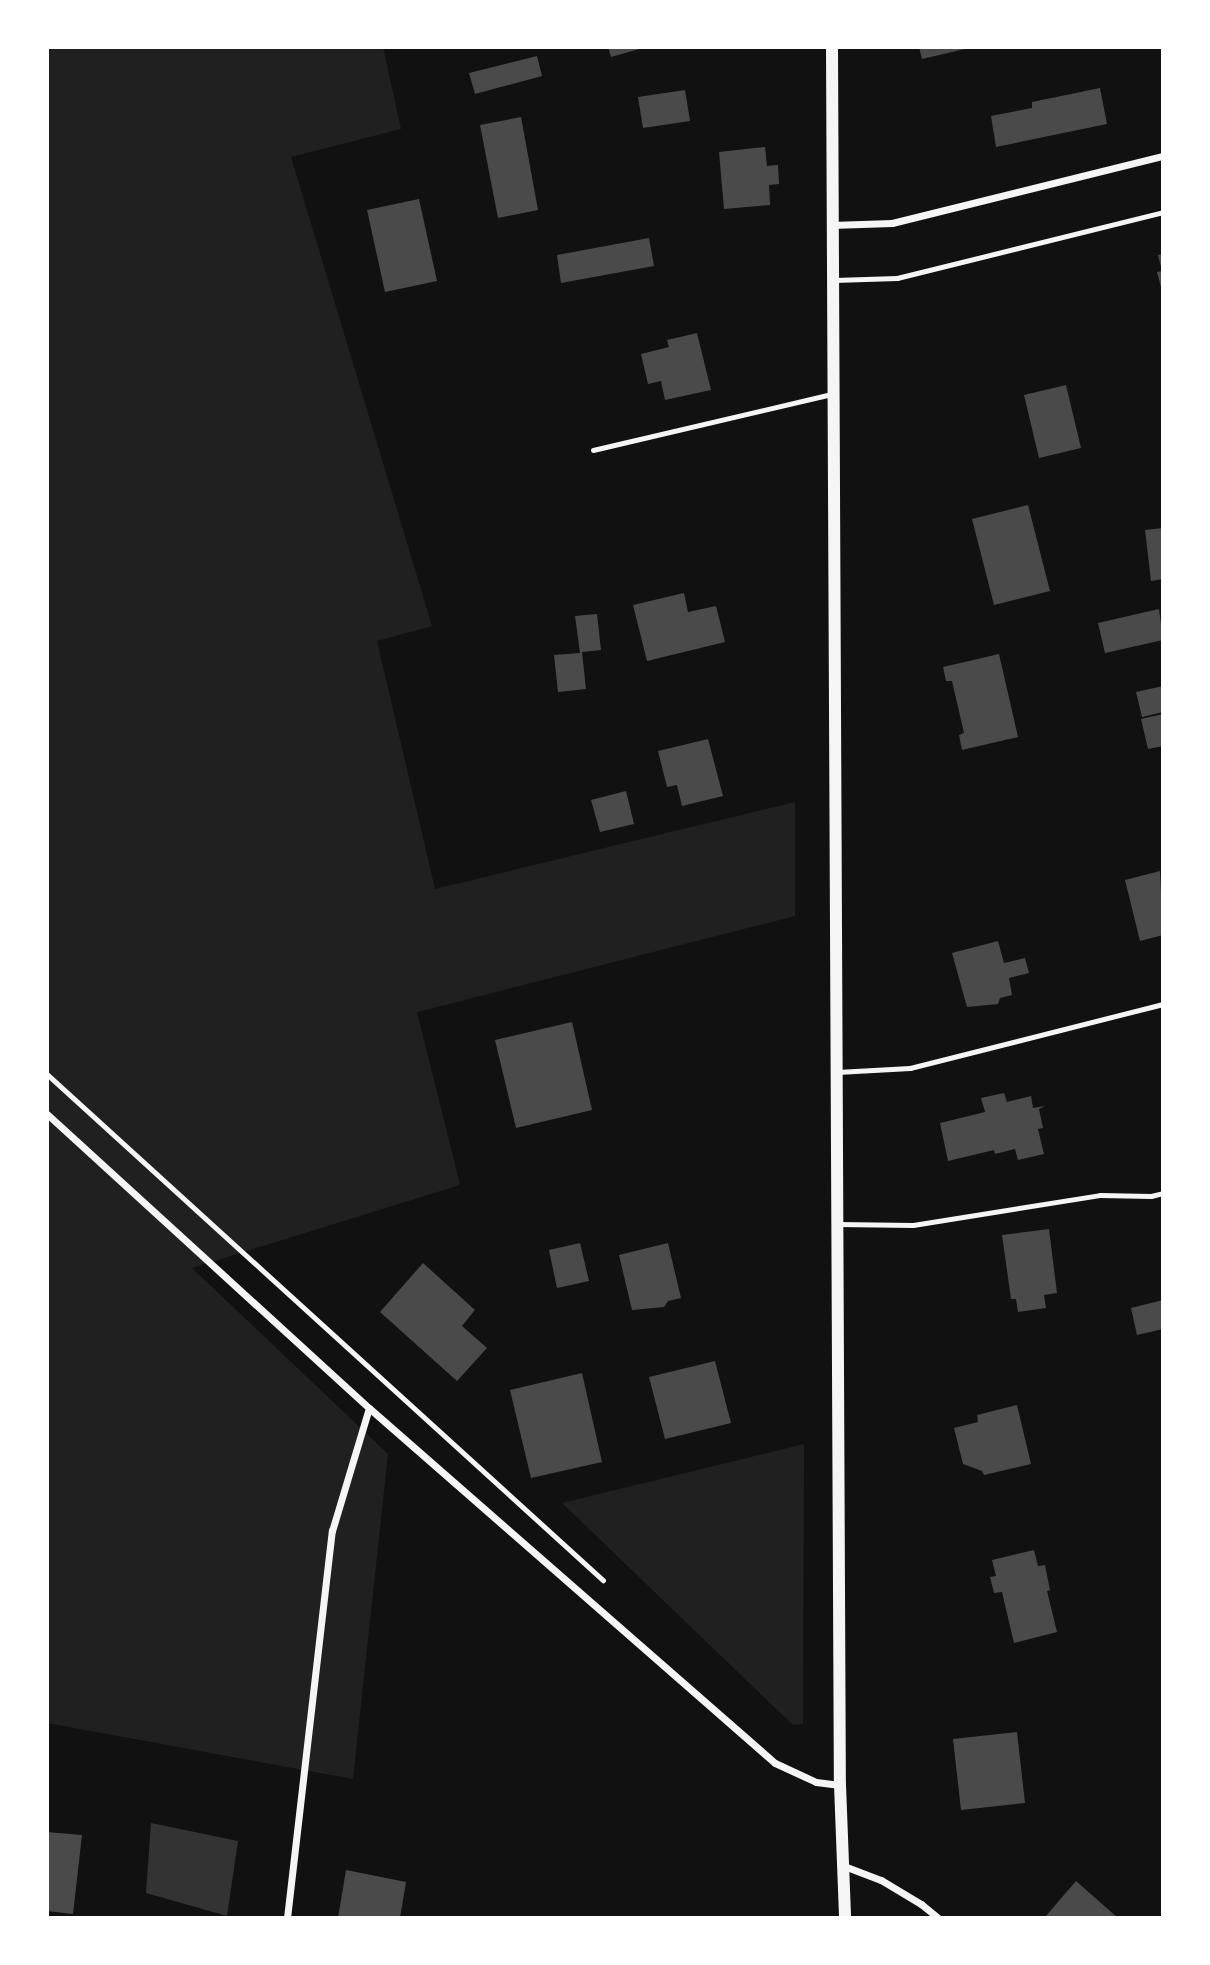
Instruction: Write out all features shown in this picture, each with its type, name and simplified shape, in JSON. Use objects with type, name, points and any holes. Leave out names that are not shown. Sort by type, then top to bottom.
[{"type":"street","points":[[832,47],[840,1785],[845,1918]]},
{"type":"street","points":[[831,225],[892,223],[1163,156]]},
{"type":"street","points":[[47,1114],[369,1408],[775,1763],[816,1782],[840,1785]]},
{"type":"street","points":[[287,1918],[332,1531],[369,1408]]},
{"type":"street","points":[[844,1866],[881,1880],[921,1904],[938,1918]]},
{"type":"lane","points":[[831,281],[897,278],[1163,212]]},
{"type":"lane","points":[[593,450],[832,394]]},
{"type":"lane","points":[[837,1072],[910,1068],[1163,1004]]},
{"type":"lane","points":[[838,1224],[913,1225],[1100,1195],[1151,1196],[1163,1193]]},
{"type":"path","points":[[47,1074],[606,1583]]},
{"type":"shaded area","points":[[47,47],[383,47],[401,129],[291,157],[432,626],[377,641],[435,889],[795,802],[795,916],[417,1012],[460,1185],[192,1268],[388,1454],[353,1779],[47,1723]]},
{"type":"shaded area","points":[[804,1444],[803,1724],[793,1725],[562,1503]]},
{"type":"shaded area","points":[[151,1823],[238,1841],[227,1916],[146,1893]]},
{"type":"building","points":[[608,47],[643,47],[643,48],[611,57]]},
{"type":"building","points":[[919,47],[968,47],[969,48],[922,59]]},
{"type":"building","points":[[537,56],[542,76],[475,94],[469,73]]},
{"type":"building","points":[[1100,88],[1107,124],[996,147],[991,116],[1032,108],[1032,102]]},
{"type":"building","points":[[685,90],[690,121],[643,128],[638,97]]},
{"type":"building","points":[[521,117],[538,210],[498,218],[480,125]]},
{"type":"building","points":[[765,147],[767,166],[778,165],[779,184],[769,185],[770,205],[724,209],[719,152]]},
{"type":"building","points":[[419,199],[437,281],[385,292],[367,210]]},
{"type":"building","points":[[649,238],[654,266],[561,283],[557,255]]},
{"type":"building","points":[[1163,254],[1162,291],[1157,272],[1162,271],[1158,255]]},
{"type":"building","points":[[697,333],[711,390],[665,400],[661,381],[648,384],[641,354],[669,347],[667,340]]},
{"type":"building","points":[[1066,385],[1081,448],[1039,458],[1024,395]]},
{"type":"building","points":[[1028,505],[1050,591],[994,605],[972,519]]},
{"type":"building","points":[[1163,528],[1163,579],[1151,581],[1145,530]]},
{"type":"building","points":[[684,593],[688,612],[716,606],[725,642],[647,661],[633,605]]},
{"type":"building","points":[[1159,609],[1163,640],[1105,653],[1098,623]]},
{"type":"building","points":[[597,614],[601,650],[582,652],[586,689],[558,692],[554,655],[580,653],[575,616]]},
{"type":"building","points":[[999,654],[1018,737],[962,750],[959,735],[964,733],[952,681],[946,681],[943,667]]},
{"type":"building","points":[[1163,686],[1163,712],[1142,717],[1136,692]]},
{"type":"building","points":[[1163,714],[1163,746],[1148,749],[1141,719]]},
{"type":"building","points":[[708,739],[723,796],[682,806],[677,785],[667,787],[658,751]]},
{"type":"building","points":[[626,791],[634,824],[600,832],[591,800]]},
{"type":"building","points":[[1160,871],[1163,935],[1140,941],[1125,880]]},
{"type":"building","points":[[998,941],[1004,963],[1025,958],[1029,973],[1009,978],[1012,995],[1000,998],[998,1004],[967,1007],[952,953]]},
{"type":"building","points":[[572,1022],[592,1110],[516,1128],[495,1040]]},
{"type":"building","points":[[1004,1093],[1007,1102],[1031,1096],[1033,1108],[1045,1106],[1039,1109],[1043,1128],[1038,1129],[1044,1154],[1018,1160],[1015,1149],[995,1154],[994,1150],[948,1161],[940,1123],[985,1112],[981,1098]]},
{"type":"building","points":[[1049,1229],[1057,1293],[1044,1295],[1046,1308],[1018,1312],[1016,1299],[1011,1299],[1002,1235]]},
{"type":"building","points":[[580,1243],[589,1281],[557,1288],[549,1250]]},
{"type":"building","points":[[668,1243],[681,1298],[668,1301],[664,1307],[632,1310],[619,1255]]},
{"type":"building","points":[[423,1263],[475,1310],[462,1326],[487,1348],[457,1381],[380,1312]]},
{"type":"building","points":[[1163,1300],[1163,1329],[1137,1335],[1131,1308]]},
{"type":"building","points":[[715,1361],[731,1423],[665,1439],[649,1377]]},
{"type":"building","points":[[582,1373],[602,1462],[531,1478],[510,1390]]},
{"type":"building","points":[[1017,1405],[1031,1464],[984,1475],[982,1471],[963,1464],[954,1428],[978,1422],[977,1415]]},
{"type":"building","points":[[1034,1550],[1038,1566],[1045,1565],[1050,1590],[1047,1591],[1057,1632],[1014,1643],[1002,1592],[994,1593],[990,1577],[996,1576],[992,1560]]},
{"type":"building","points":[[1017,1732],[1025,1803],[961,1810],[953,1739]]},
{"type":"building","points":[[47,1832],[82,1835],[73,1914],[47,1911]]},
{"type":"building","points":[[346,1870],[406,1882],[400,1918],[338,1918]]},
{"type":"building","points":[[1076,1881],[1118,1918],[1045,1917]]}]
